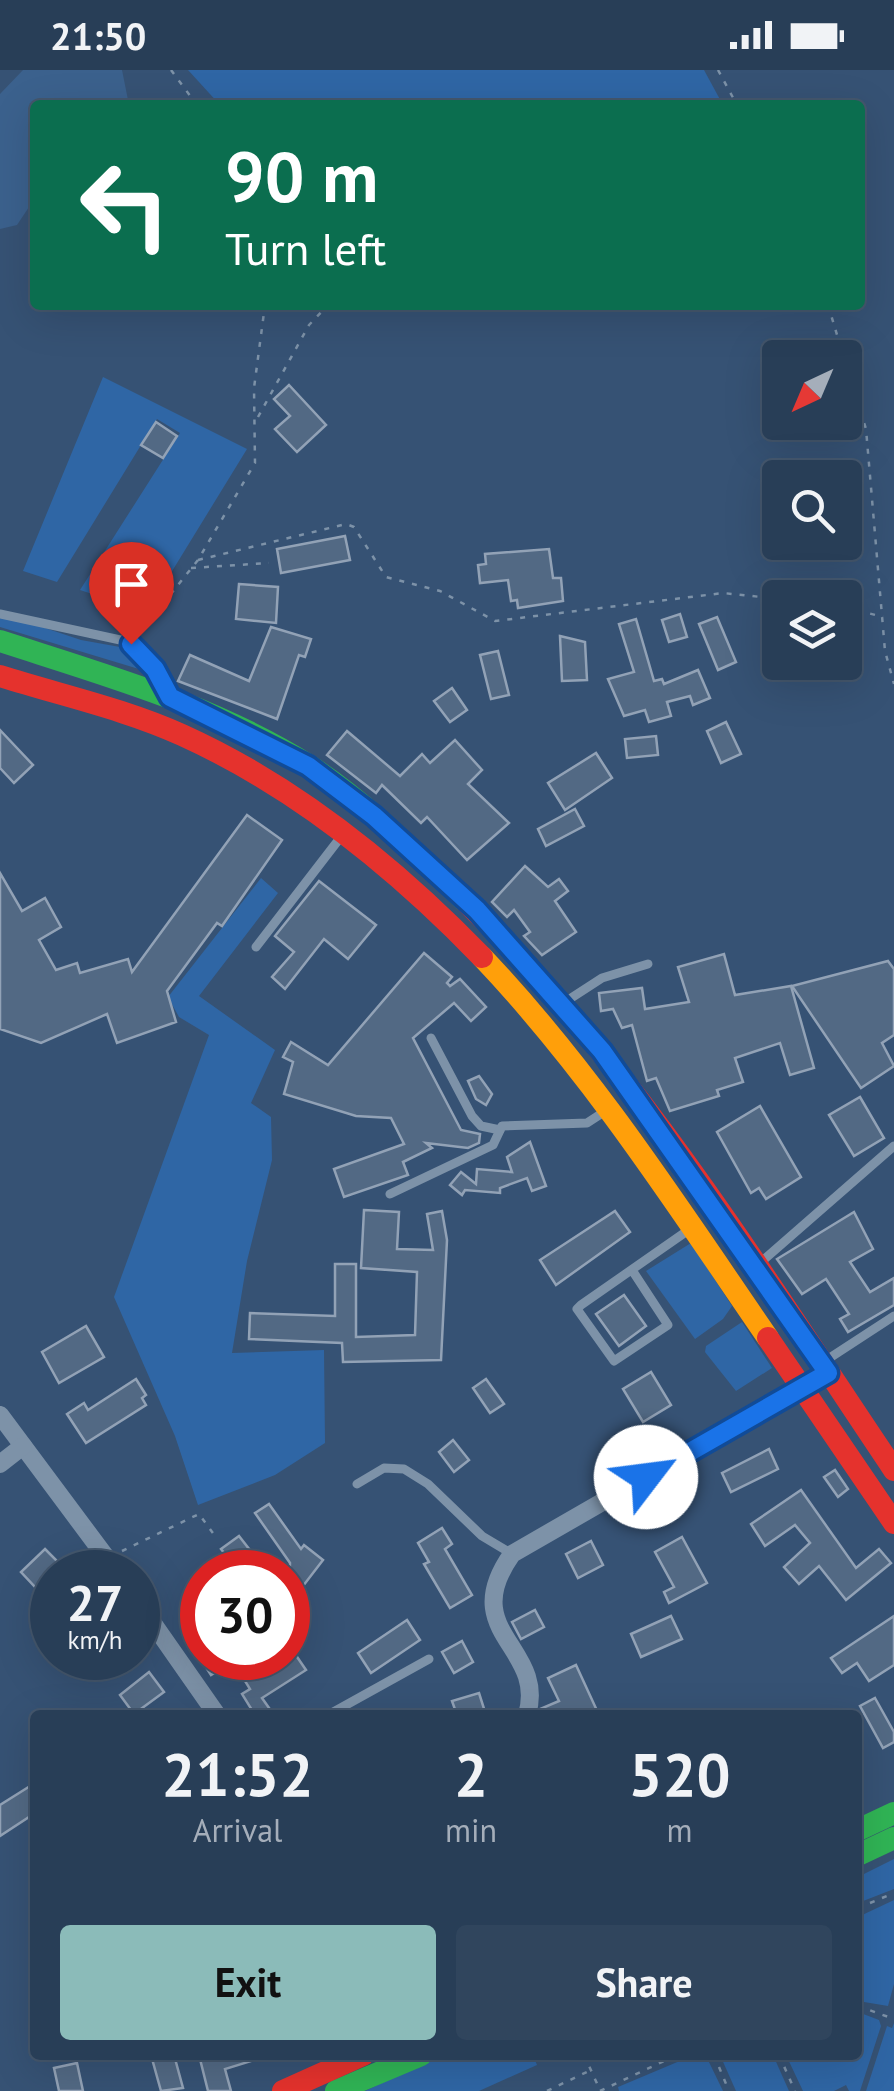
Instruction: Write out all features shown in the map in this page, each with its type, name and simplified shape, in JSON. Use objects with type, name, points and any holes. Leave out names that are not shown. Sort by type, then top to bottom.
[{"type":"main road","points":[[0,642],[170,697],[308,766],[374,816],[477,910],[563,1003],[643,1108],[894,1470]]},
{"type":"main road","points":[[0,676],[180,734],[294,794],[427,900],[544,1021],[615,1115],[894,1523]]},
{"type":"main road","points":[[615,1115],[643,1108]]},
{"type":"main road","points":[[862,1828],[894,1813]]},
{"type":"main road","points":[[862,1853],[894,1838]]},
{"type":"main road","points":[[328,2077],[355,2060]]},
{"type":"main road","points":[[283,2091],[400,2060]]},
{"type":"street","points":[[527,1710],[532,1694],[492,1613],[490,1596],[512,1554],[802,1388],[824,1368]]},
{"type":"street","points":[[0,1415],[100,1550]]},
{"type":"street","points":[[0,1464],[23,1446]]},
{"type":"street","points":[[160,1634],[213,1710]]},
{"type":"lane","points":[[0,614],[131,644],[155,669],[170,697],[180,734]]},
{"type":"lane","points":[[256,947],[344,833]]},
{"type":"lane","points":[[563,1003],[602,978],[648,964]]},
{"type":"lane","points":[[431,1038],[472,1116],[481,1126],[500,1130]]},
{"type":"lane","points":[[390,1194],[493,1145],[504,1126],[587,1123],[615,1115]]},
{"type":"lane","points":[[755,1267],[894,1146]]},
{"type":"lane","points":[[632,1270],[668,1324],[614,1362],[577,1309],[692,1227]]},
{"type":"lane","points":[[824,1368],[894,1316]]},
{"type":"lane","points":[[357,1484],[384,1468],[404,1469],[428,1484],[482,1536],[512,1554]]},
{"type":"lane","points":[[337,1710],[429,1659]]},
{"type":"path","points":[[171,70],[194,100]]},
{"type":"path","points":[[718,70],[734,100]]},
{"type":"path","points":[[131,644],[198,560],[255,462],[254,388],[264,310]]},
{"type":"path","points":[[257,418],[309,325],[323,310]]},
{"type":"path","points":[[829,310],[838,340]]},
{"type":"path","points":[[862,417],[885,651],[894,684]]},
{"type":"path","points":[[198,560],[346,524],[354,528],[386,577],[440,591],[495,621],[723,593],[762,597]]},
{"type":"path","points":[[191,568],[269,563]]},
{"type":"path","points":[[862,612],[884,618]]},
{"type":"path","points":[[139,1550],[199,1514],[214,1536]]},
{"type":"path","points":[[862,1906],[894,1893]]},
{"type":"path","points":[[862,2007],[894,2019]]},
{"type":"path","points":[[586,2060],[600,2091],[665,2060]]},
{"type":"path","points":[[716,2060],[729,2091]]},
{"type":"path","points":[[781,2060],[795,2091]]},
{"type":"path","points":[[547,2091],[591,2070]]},
{"type":"shaded area","points":[[23,70],[122,70],[128,100],[30,100],[30,206],[17,225],[0,229],[0,94]]},
{"type":"shaded area","points":[[188,70],[704,70],[720,100],[215,100]]},
{"type":"shaded area","points":[[103,377],[247,449],[147,612],[80,590],[180,433],[157,419],[57,582],[23,571]]},
{"type":"shaded area","points":[[0,613],[81,640],[120,647],[152,673],[0,627]]},
{"type":"shaded area","points":[[261,878],[278,893],[199,996],[275,1050],[251,1103],[271,1117],[272,1160],[247,1261],[232,1353],[324,1350],[325,1443],[275,1475],[198,1505],[175,1436],[114,1297],[209,1035],[179,1017],[168,997]]},
{"type":"shaded area","points":[[691,1243],[732,1306],[723,1319],[695,1339],[646,1271]]},
{"type":"shaded area","points":[[742,1322],[772,1368],[736,1391],[705,1352],[706,1346]]},
{"type":"shaded area","points":[[894,1859],[894,1889],[862,1901],[862,1875]]},
{"type":"shaded area","points":[[894,1900],[894,1984],[888,2006],[862,2002],[862,1915]]},
{"type":"shaded area","points":[[862,2014],[879,2020],[881,2026],[860,2091],[849,2091],[846,2085],[834,2091],[803,2091],[788,2060],[862,2060]]},
{"type":"shaded area","points":[[894,2023],[894,2091],[866,2091],[887,2026],[892,2028]]},
{"type":"shaded area","points":[[430,2060],[535,2060],[537,2065],[479,2091],[365,2091]]},
{"type":"shaded area","points":[[682,2060],[708,2060],[723,2091],[619,2091],[618,2087]]},
{"type":"shaded area","points":[[722,2060],[775,2060],[789,2091],[736,2091]]},
{"type":"building","points":[[289,385],[326,425],[297,452],[275,429],[290,416],[274,399]]},
{"type":"building","points":[[156,422],[177,436],[163,458],[141,445]]},
{"type":"building","points":[[345,536],[350,560],[281,573],[277,549]]},
{"type":"building","points":[[549,549],[553,578],[561,578],[563,601],[518,608],[517,600],[511,601],[508,580],[480,583],[478,565],[486,564],[485,554]]},
{"type":"building","points":[[239,584],[278,587],[276,623],[236,619]]},
{"type":"building","points":[[680,614],[687,637],[669,642],[662,620]]},
{"type":"building","points":[[717,617],[736,662],[718,670],[699,624]]},
{"type":"building","points":[[636,619],[654,681],[662,679],[664,684],[698,670],[710,698],[693,705],[690,696],[667,702],[671,716],[649,722],[645,710],[624,716],[608,679],[634,672],[619,624]]},
{"type":"building","points":[[271,627],[311,639],[305,657],[299,655],[277,719],[178,681],[190,655],[249,681]]},
{"type":"building","points":[[560,636],[585,642],[587,680],[562,681]]},
{"type":"building","points":[[498,651],[509,695],[491,699],[480,655]]},
{"type":"building","points":[[452,688],[467,710],[450,722],[434,701]]},
{"type":"building","points":[[726,722],[741,754],[721,763],[707,731]]},
{"type":"building","points":[[0,730],[33,765],[14,783],[0,768]]},
{"type":"building","points":[[347,731],[400,776],[422,754],[430,763],[455,740],[482,770],[468,784],[509,823],[467,860],[427,817],[421,823],[382,785],[376,793],[327,755]]},
{"type":"building","points":[[656,736],[658,755],[627,758],[625,739]]},
{"type":"building","points":[[596,753],[612,778],[565,810],[548,783]]},
{"type":"building","points":[[575,809],[584,826],[546,846],[538,829]]},
{"type":"building","points":[[247,815],[282,840],[222,926],[217,923],[167,991],[176,1022],[117,1043],[107,1014],[41,1043],[0,1029],[0,873],[22,911],[45,898],[61,927],[39,940],[56,970],[77,963],[80,973],[128,959],[132,972]]},
{"type":"building","points":[[525,866],[548,887],[559,879],[568,891],[555,901],[576,932],[542,955],[524,936],[530,932],[514,910],[507,917],[492,902]]},
{"type":"building","points":[[319,881],[376,925],[348,959],[324,939],[285,989],[272,977],[294,952],[275,936]]},
{"type":"building","points":[[424,953],[452,977],[447,983],[450,986],[460,979],[486,1007],[471,1021],[454,1003],[413,1038],[461,1130],[480,1134],[479,1143],[468,1148],[426,1143],[432,1148],[403,1162],[408,1175],[344,1197],[334,1169],[404,1144],[391,1118],[356,1116],[284,1094],[293,1062],[283,1057],[291,1042],[328,1065]]},
{"type":"building","points":[[724,954],[735,995],[791,986],[814,1068],[790,1075],[780,1043],[735,1058],[743,1082],[717,1090],[719,1096],[670,1111],[656,1078],[647,1081],[632,1025],[622,1028],[613,1009],[601,1011],[599,993],[642,988],[645,1009],[689,1002],[678,967]]},
{"type":"building","points":[[888,961],[894,969],[894,1035],[882,1043],[894,1066],[861,1088],[792,986]]},
{"type":"building","points":[[479,1076],[492,1094],[486,1105],[476,1099],[468,1081]]},
{"type":"building","points":[[860,1097],[884,1138],[854,1156],[829,1115]]},
{"type":"building","points":[[760,1106],[801,1177],[766,1199],[759,1188],[751,1193],[717,1132]]},
{"type":"building","points":[[530,1142],[546,1186],[532,1191],[527,1178],[500,1188],[500,1193],[465,1190],[462,1195],[450,1185],[461,1172],[476,1184],[477,1169],[512,1172],[507,1157]]},
{"type":"building","points":[[364,1210],[399,1212],[397,1249],[433,1250],[427,1214],[442,1211],[447,1240],[441,1360],[343,1362],[342,1343],[249,1339],[250,1313],[335,1316],[335,1264],[356,1264],[356,1337],[415,1335],[417,1272],[361,1268]]},
{"type":"building","points":[[615,1211],[630,1232],[556,1285],[540,1260]]},
{"type":"building","points":[[854,1212],[873,1249],[850,1262],[870,1292],[894,1278],[894,1305],[848,1332],[840,1319],[849,1314],[826,1279],[802,1294],[777,1259]]},
{"type":"building","points":[[624,1295],[646,1326],[619,1346],[596,1314]]},
{"type":"building","points":[[86,1326],[104,1357],[59,1383],[42,1352]]},
{"type":"building","points":[[651,1372],[671,1405],[643,1422],[623,1389]]},
{"type":"building","points":[[136,1379],[146,1395],[142,1398],[146,1405],[86,1443],[67,1414],[84,1403],[88,1410]]},
{"type":"building","points":[[486,1379],[504,1404],[490,1413],[473,1388]]},
{"type":"building","points":[[453,1440],[469,1460],[454,1472],[439,1452]]},
{"type":"building","points":[[769,1449],[778,1469],[731,1492],[722,1473]]},
{"type":"building","points":[[835,1470],[848,1489],[838,1497],[824,1477]]},
{"type":"building","points":[[801,1490],[856,1568],[879,1549],[891,1563],[846,1600],[819,1566],[799,1584],[784,1567],[810,1543],[795,1525],[765,1546],[751,1524]]},
{"type":"building","points":[[269,1504],[301,1549],[304,1545],[323,1560],[310,1577],[310,1550],[281,1550],[255,1513]]},
{"type":"building","points":[[442,1528],[452,1544],[445,1549],[472,1595],[450,1608],[424,1564],[429,1562],[418,1543]]},
{"type":"building","points":[[239,1536],[250,1550],[222,1550]]},
{"type":"building","points":[[682,1537],[707,1583],[669,1603],[664,1592],[674,1587],[655,1552]]},
{"type":"building","points":[[591,1541],[603,1565],[578,1578],[566,1554]]},
{"type":"building","points":[[30,1563],[30,1582],[21,1572]]},
{"type":"building","points":[[535,1610],[544,1627],[521,1639],[512,1622]]},
{"type":"building","points":[[671,1616],[682,1639],[641,1657],[631,1634]]},
{"type":"building","points":[[894,1616],[894,1665],[869,1681],[857,1663],[842,1673],[831,1658]]},
{"type":"building","points":[[407,1620],[420,1640],[371,1673],[358,1653]]},
{"type":"building","points":[[462,1641],[473,1662],[454,1673],[442,1652]]},
{"type":"building","points":[[576,1665],[597,1710],[540,1710],[559,1701],[548,1678]]},
{"type":"building","points":[[139,1680],[155,1680],[164,1692],[139,1710],[131,1710],[120,1695]]},
{"type":"building","points":[[247,1680],[290,1680],[262,1698],[270,1710],[252,1710],[242,1694],[250,1689]]},
{"type":"building","points":[[479,1693],[484,1710],[455,1710],[452,1701]]},
{"type":"building","points":[[875,1698],[894,1732],[894,1742],[883,1748],[860,1706]]},
{"type":"building","points":[[30,1786],[30,1816],[0,1836],[0,1805]]},
{"type":"building","points":[[152,2060],[175,2060],[183,2088],[161,2091]]},
{"type":"building","points":[[200,2060],[254,2060],[225,2069],[231,2091],[208,2091]]},
{"type":"building","points":[[77,2063],[83,2091],[59,2091],[54,2068]]},
{"type":"traffic: fast","points":[[0,641],[159,694],[274,745],[351,796],[465,901]]},
{"type":"traffic: fast","points":[[862,1828],[894,1813]]},
{"type":"traffic: fast","points":[[862,1853],[894,1838]]},
{"type":"traffic: fast","points":[[336,2091],[409,2060]]},
{"type":"traffic: slow","points":[[482,957],[597,1094],[768,1338]]},
{"type":"traffic: jam","points":[[0,676],[160,726],[265,779],[305,804],[379,861],[482,957]]},
{"type":"traffic: jam","points":[[465,901],[527,965],[641,1102],[894,1470]]},
{"type":"traffic: jam","points":[[768,1338],[894,1523]]},
{"type":"traffic: jam","points":[[283,2091],[352,2060]]},
{"type":"route","points":[[131,644],[155,669],[170,697],[308,766],[374,816],[477,910],[602,1051],[828,1373],[646,1477]]}]
